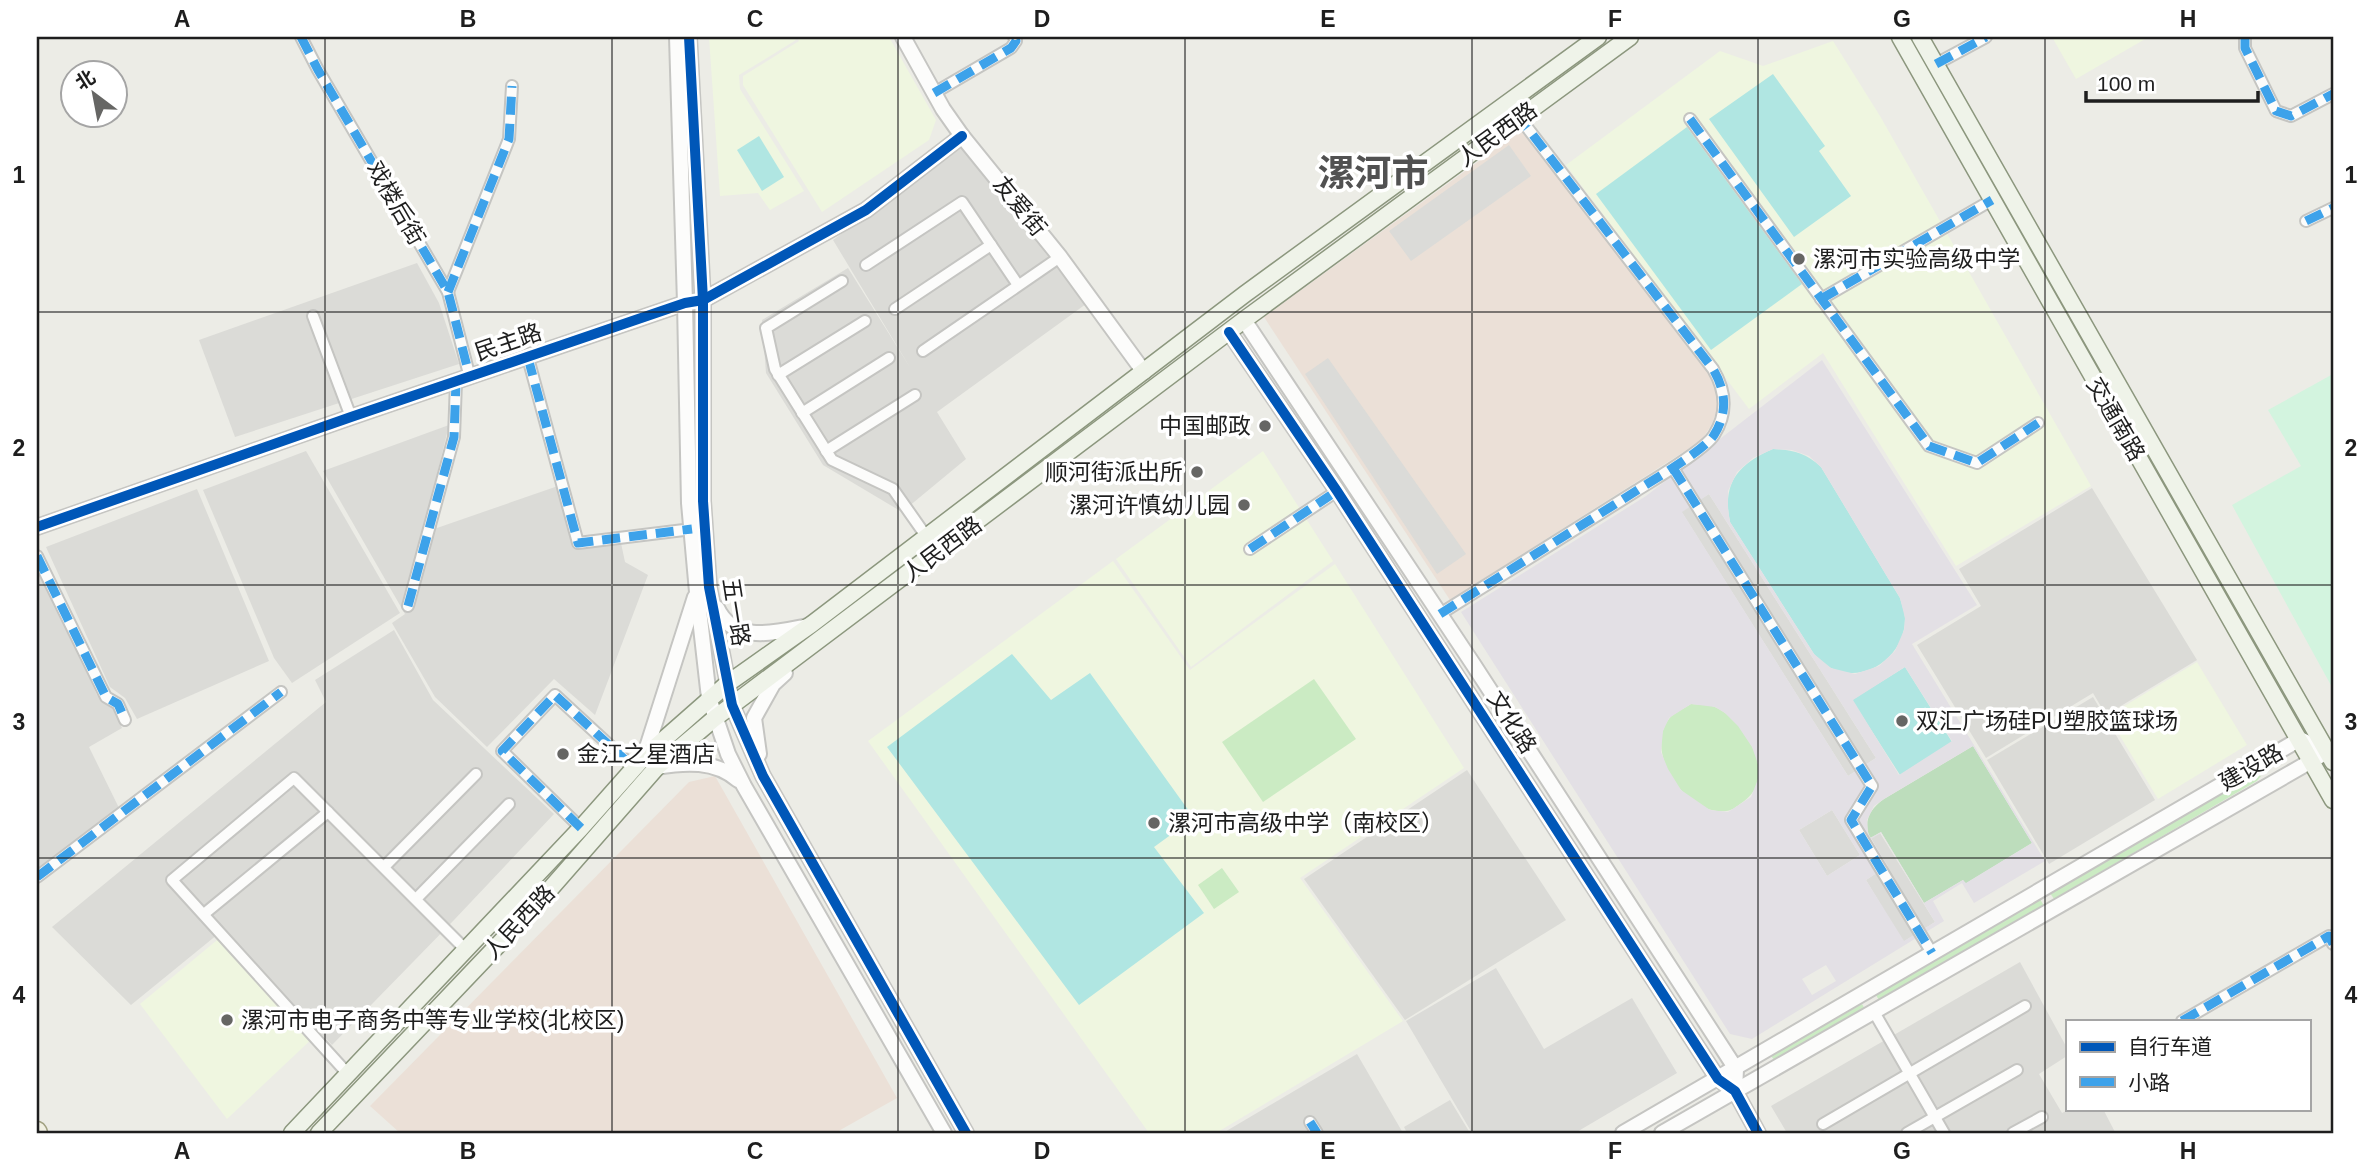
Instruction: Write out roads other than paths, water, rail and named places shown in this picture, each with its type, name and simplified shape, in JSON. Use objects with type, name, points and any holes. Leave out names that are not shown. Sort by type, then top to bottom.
[{"type":"main road","name":"人民西路","points":[[292,1133],[465,949],[709,698],[813,625],[1256,286],[1598,37]]},
{"type":"main road","name":"人民西路","points":[[319,1133],[537,904],[645,764],[715,718],[809,649],[1244,320],[1630,37]]},
{"type":"main road","name":"交通南路","points":[[1900,37],[2333,800]]},
{"type":"main road","name":"交通南路","points":[[1920,37],[2330,757]]},
{"type":"street","name":"戏楼后街","points":[[301,37],[448,292],[463,380],[454,437],[408,606]]},
{"type":"street","name":"五一路","points":[[677,37],[689,502],[703,589],[732,705],[763,776],[966,1133]]},
{"type":"street","name":"五一路","points":[[689,37],[703,300],[703,589],[709,698],[728,754],[744,786],[944,1133]]},
{"type":"street","name":"友爱街","points":[[903,37],[962,136],[1060,257],[1144,372]]},
{"type":"street","points":[[934,93],[1011,48],[1016,41],[1014,37]]},
{"type":"street","points":[[1936,64],[1986,37]]},
{"type":"street","points":[[2245,37],[2245,48],[2277,111],[2291,116],[2333,94]]},
{"type":"street","points":[[448,292],[509,139],[512,86]]},
{"type":"street","points":[[1440,614],[1673,468],[1713,438],[1723,418],[1724,396],[1719,380],[1520,117]]},
{"type":"street","points":[[1690,119],[1928,446],[1977,463],[2038,423]]},
{"type":"street","name":"民主路","points":[[37,527],[685,303],[703,300],[866,210],[962,136]]},
{"type":"street","points":[[1821,299],[1992,201]]},
{"type":"street","points":[[866,265],[961,202],[1018,285]]},
{"type":"street","points":[[2306,221],[2333,208]]},
{"type":"street","points":[[895,309],[991,245]]},
{"type":"street","points":[[923,351],[1060,257]]},
{"type":"street","points":[[842,281],[766,327],[775,369],[832,460],[893,489],[926,537]]},
{"type":"street","points":[[313,316],[351,417]]},
{"type":"street","name":"文化路","points":[[1244,320],[1440,614],[1736,1069]]},
{"type":"street","points":[[778,375],[865,321]]},
{"type":"street","name":"文化路","points":[[1229,332],[1337,491],[1718,1079],[1735,1091],[1758,1133]]},
{"type":"street","points":[[1239,347],[1256,337]]},
{"type":"street","points":[[528,358],[578,543],[692,529]]},
{"type":"street","points":[[802,413],[889,358]]},
{"type":"street","points":[[826,451],[915,395]]},
{"type":"street","points":[[1673,468],[1872,786],[1851,820],[1932,953]]},
{"type":"street","points":[[1250,549],[1337,491]]},
{"type":"street","points":[[37,556],[106,696],[118,704],[125,720]]},
{"type":"street","points":[[703,589],[728,624],[741,631],[757,635],[813,625]]},
{"type":"street","points":[[645,764],[703,589]]},
{"type":"street","points":[[763,776],[754,718],[773,684],[809,649]]},
{"type":"street","points":[[37,877],[281,692]]},
{"type":"street","points":[[581,828],[502,751],[555,695],[645,764],[685,762],[726,770],[744,786]]},
{"type":"street","name":"建设路","points":[[1623,1133],[2300,739],[2330,757]]},
{"type":"street","name":"建设路","points":[[1662,1133],[2312,761],[2330,757]]},
{"type":"street","points":[[384,867],[477,774]]},
{"type":"street","points":[[347,1073],[172,880],[294,778],[465,949]]},
{"type":"street","points":[[416,899],[509,804]]},
{"type":"street","points":[[204,914],[328,812]]},
{"type":"street","points":[[2041,890],[2052,910]]},
{"type":"street","points":[[2184,1020],[2329,936],[2333,944]]},
{"type":"street","points":[[1863,994],[1944,1133]]},
{"type":"street","points":[[1823,1124],[2025,1006]]},
{"type":"street","points":[[1735,1091],[1736,1069]]},
{"type":"street","points":[[1907,1133],[2017,1070]]},
{"type":"street","points":[[2013,1133],[2042,1116]]},
{"type":"street","points":[[1310,1122],[1317,1133]]},
{"type":"place","name":"漯河市实验高级中学","points":[[1799,259]]},
{"type":"place","name":"中国邮政","points":[[1265,426]]},
{"type":"place","name":"顺河街派出所","points":[[1197,472]]},
{"type":"place","name":"漯河许慎幼儿园","points":[[1244,505]]},
{"type":"place","name":"双汇广场硅PU塑胶篮球场","points":[[1902,721]]},
{"type":"place","name":"金江之星酒店","points":[[563,754]]},
{"type":"place","name":"漯河市高级中学（南校区）","points":[[1154,823]]},
{"type":"place","name":"漯河市电子商务中等专业学校(北校区)","points":[[227,1020]]},
{"type":"district","name":"漯河市","points":[[1373,173]]}]
